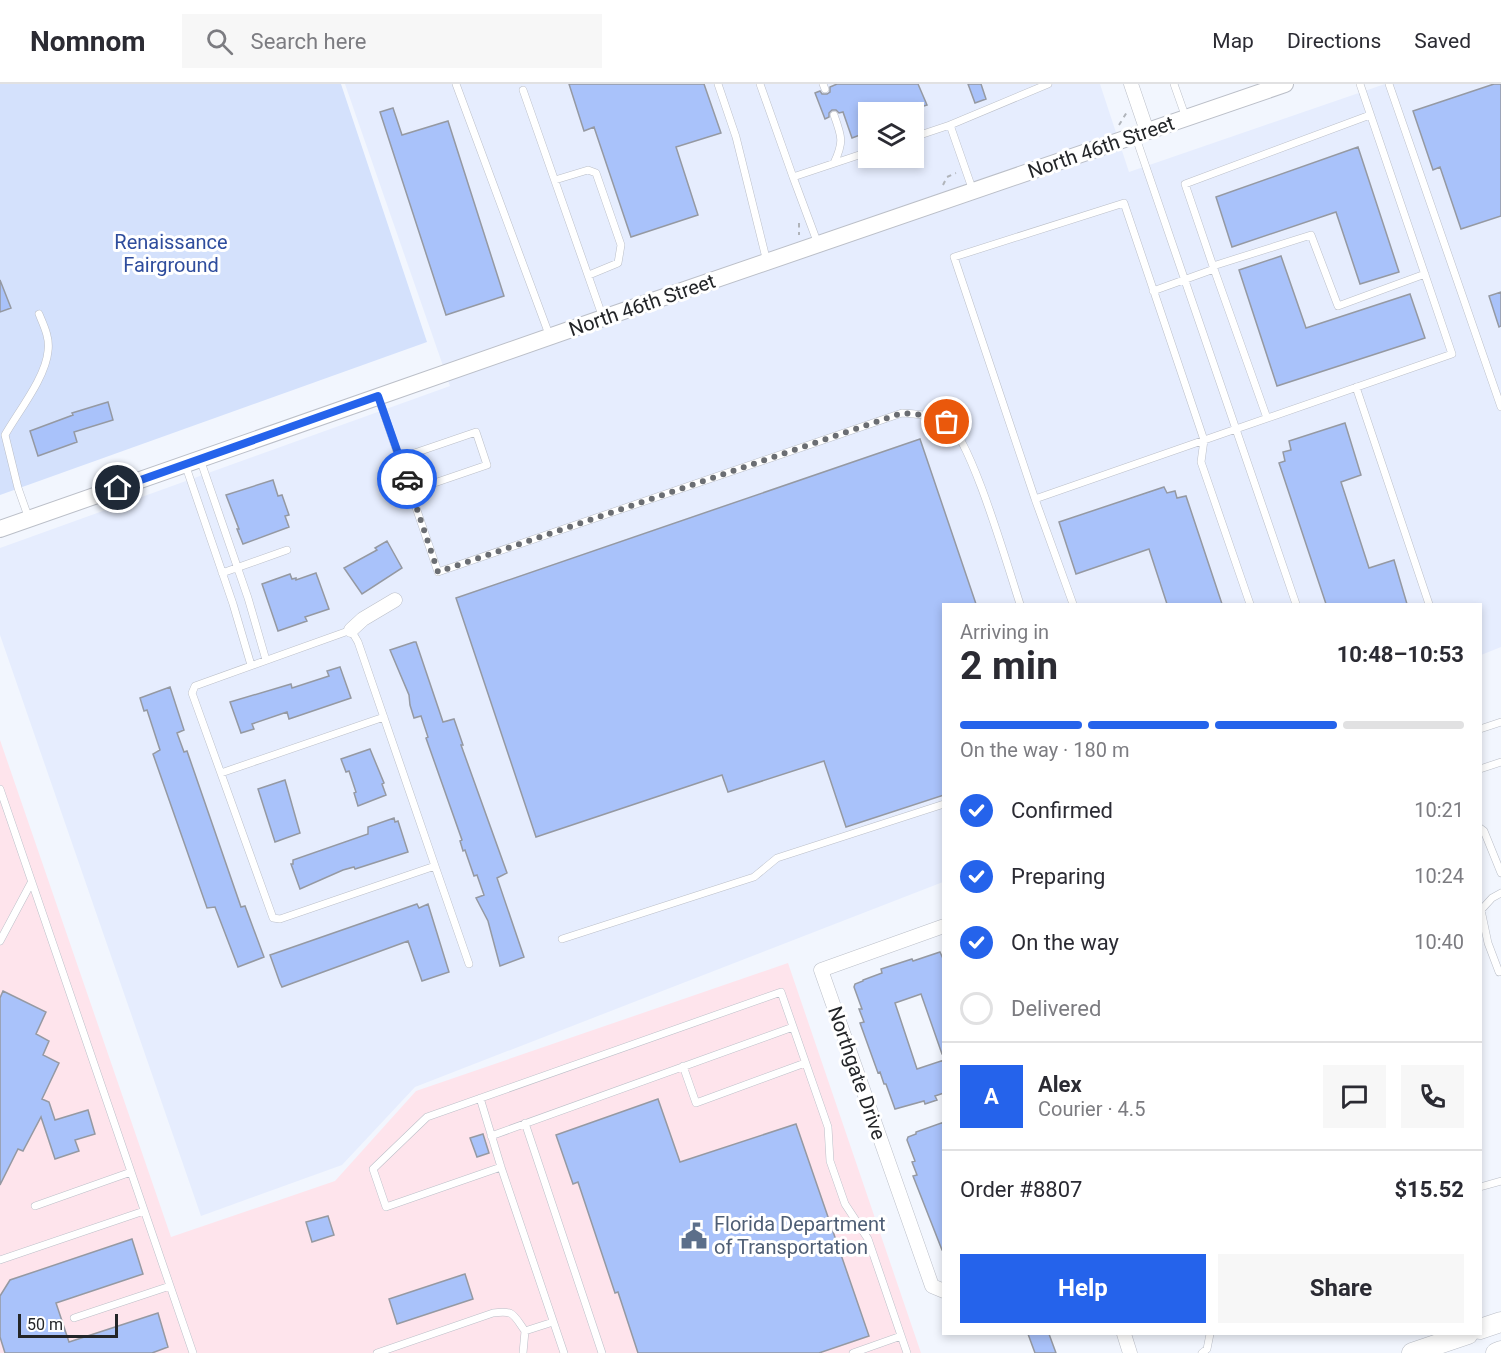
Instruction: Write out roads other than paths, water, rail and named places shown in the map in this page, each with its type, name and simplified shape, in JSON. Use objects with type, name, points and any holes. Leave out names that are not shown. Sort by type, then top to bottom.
[{"type":"main road","points":[[1482,1328],[1501,1322]]},
{"type":"main road","points":[[1412,1353],[1465,1335]]},
{"type":"main road","points":[[1496,1353],[1501,1351]]},
{"type":"street","points":[[1131,84],[1141,133]]},
{"type":"street","name":"North 46th Street","points":[[0,529],[603,318],[1285,84]]},
{"type":"street","points":[[351,630],[363,619],[395,600]]},
{"type":"street","name":"Northgate Drive","points":[[942,927],[821,970],[932,1286],[942,1291]]},
{"type":"street","points":[[1124,1335],[1130,1353]]},
{"type":"lane","points":[[456,84],[550,337]]},
{"type":"lane","points":[[718,84],[736,137],[767,262]]},
{"type":"lane","points":[[760,84],[818,244]]},
{"type":"lane","points":[[924,134],[1048,84]]},
{"type":"lane","points":[[1174,84],[1186,118]]},
{"type":"lane","points":[[1035,499],[1452,354],[1360,84]]},
{"type":"lane","points":[[1389,84],[1501,407]]},
{"type":"lane","points":[[523,90],[603,318]]},
{"type":"lane","points":[[834,115],[840,130],[842,146],[834,163]]},
{"type":"lane","points":[[1267,418],[1185,184],[1371,115]]},
{"type":"lane","points":[[950,125],[973,191]]},
{"type":"lane","points":[[1141,133],[1186,280],[1296,603]]},
{"type":"lane","points":[[793,177],[858,155]]},
{"type":"lane","points":[[555,180],[588,170],[596,173],[621,245],[618,263],[589,274]]},
{"type":"lane","points":[[1073,603],[1035,499],[954,257],[1124,203],[1204,440],[1201,462],[1250,603]]},
{"type":"lane","points":[[1154,291],[1311,235],[1338,306],[1425,274]]},
{"type":"lane","points":[[29,519],[18,488],[5,435],[38,379],[48,351],[47,334],[39,314]]},
{"type":"lane","points":[[1356,387],[1429,603]]},
{"type":"lane","points":[[378,396],[438,572],[902,413],[925,415],[947,422],[964,445],[975,470],[1020,603]]},
{"type":"lane","points":[[400,458],[476,432],[480,443],[487,465],[411,491]]},
{"type":"lane","points":[[192,461],[238,567],[266,660]]},
{"type":"lane","points":[[192,461],[222,573],[251,665]]},
{"type":"lane","points":[[222,573],[287,550]]},
{"type":"lane","points":[[435,866],[280,919],[273,918],[192,693],[195,686],[351,630],[358,642],[469,964]]},
{"type":"lane","points":[[221,773],[384,717]]},
{"type":"lane","points":[[1482,728],[1501,722]]},
{"type":"lane","points":[[1482,768],[1501,762]]},
{"type":"lane","points":[[0,789],[193,1353]]},
{"type":"lane","points":[[562,939],[754,877],[777,858],[942,805]]},
{"type":"lane","points":[[1482,830],[1501,873]]},
{"type":"lane","points":[[0,941],[32,883]]},
{"type":"lane","points":[[1482,909],[1491,898],[1501,893]]},
{"type":"lane","points":[[1482,915],[1488,943],[1499,972]]},
{"type":"lane","points":[[501,1167],[386,1207],[373,1169],[427,1117],[781,992],[828,1127],[830,1161],[841,1193],[845,1204],[868,1239],[907,1353]]},
{"type":"lane","points":[[491,1136],[793,1027]]},
{"type":"lane","points":[[682,1066],[696,1103],[805,1063]]},
{"type":"lane","points":[[480,1098],[564,1353]]},
{"type":"lane","points":[[525,1123],[602,1353]]},
{"type":"lane","points":[[35,1206],[131,1172]]},
{"type":"lane","points":[[1482,1186],[1501,1181]]},
{"type":"lane","points":[[0,1260],[144,1211]]},
{"type":"lane","points":[[74,1318],[170,1286]]},
{"type":"lane","points":[[377,1353],[493,1313],[508,1311],[515,1316],[525,1331],[523,1353]]},
{"type":"lane","points":[[525,1331],[553,1322]]},
{"type":"lane","points":[[1202,1353],[1207,1349],[1210,1335]]},
{"type":"lane","points":[[853,1353],[901,1336]]},
{"type":"place","name":"Florida Department of Transportation","points":[[694,1236]]},
{"type":"park label","name":"Renaissance Fairground","points":[[171,254]]}]
